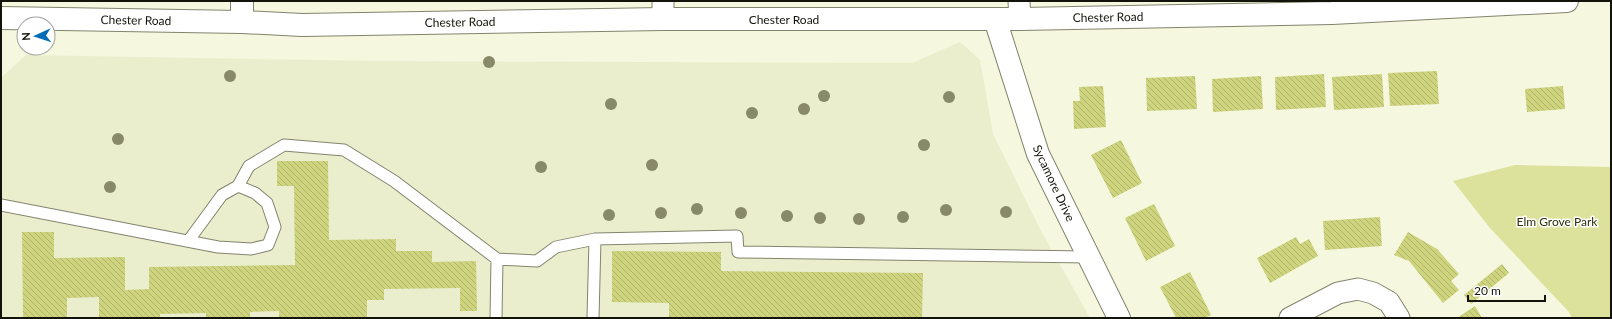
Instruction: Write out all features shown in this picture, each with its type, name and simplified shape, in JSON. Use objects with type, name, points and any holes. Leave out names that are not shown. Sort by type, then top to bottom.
[{"type":"main road","name":"Chester Road","points":[[1,18],[242,12],[302,25],[663,10],[995,19],[1020,10],[1332,13],[1567,1]]},
{"type":"main road","name":"Sycamore Drive","points":[[995,19],[1038,154],[1119,318]]},
{"type":"street","points":[[1290,318],[1338,293],[1358,289],[1373,293],[1389,302],[1399,318]]},
{"type":"lane","points":[[189,240],[222,195],[238,186],[249,166],[284,145],[344,150],[394,181],[497,259],[537,261],[556,247],[595,239],[737,236],[738,252],[1089,257]]},
{"type":"lane","points":[[1,205],[189,240],[218,247],[251,249],[268,245],[275,228],[267,203],[255,193],[238,186]]},
{"type":"lane","points":[[593,318],[595,239]]},
{"type":"lane","points":[[496,318],[497,259]]},
{"type":"shaded area","points":[[960,42],[980,60],[993,134],[1041,231],[1090,318],[1,318],[2,77],[25,56],[379,61],[912,63]]},
{"type":"green space","name":"Elm Grove Park","points":[[1515,165],[1611,167],[1611,318],[1572,318],[1569,312],[1490,228],[1453,181]]},
{"type":"building","points":[[1437,71],[1439,104],[1390,106],[1388,73]]},
{"type":"building","points":[[1324,74],[1326,107],[1276,110],[1275,77]]},
{"type":"building","points":[[1382,74],[1384,107],[1334,110],[1332,77]]},
{"type":"building","points":[[1195,76],[1197,109],[1147,111],[1146,78]]},
{"type":"building","points":[[1261,76],[1263,109],[1213,112],[1212,79]]},
{"type":"building","points":[[1103,86],[1106,127],[1074,129],[1073,101],[1080,101],[1079,87]]},
{"type":"building","points":[[1563,86],[1565,109],[1527,112],[1525,89]]},
{"type":"building","points":[[1121,140],[1142,183],[1113,198],[1091,155]]},
{"type":"building","points":[[277,161],[328,161],[329,240],[396,239],[396,251],[432,251],[432,262],[476,261],[477,311],[460,311],[460,288],[384,289],[384,300],[367,300],[367,318],[279,318],[279,311],[250,312],[250,318],[206,318],[206,313],[160,314],[160,318],[99,318],[99,297],[67,298],[67,318],[23,318],[22,232],[54,232],[54,258],[125,257],[125,290],[149,289],[149,267],[295,265],[294,186],[277,186]]},
{"type":"building","points":[[1154,204],[1175,246],[1146,261],[1125,218]]},
{"type":"building","points":[[1380,217],[1382,246],[1325,250],[1323,221]]},
{"type":"building","points":[[1408,232],[1437,249],[1459,274],[1451,281],[1459,290],[1443,303],[1409,261],[1394,255]]},
{"type":"building","points":[[1296,237],[1300,244],[1309,239],[1318,256],[1270,283],[1257,258]]},
{"type":"building","points":[[612,251],[721,252],[721,271],[923,273],[922,318],[669,318],[669,303],[612,302]]},
{"type":"building","points":[[1502,264],[1509,273],[1471,304],[1464,295]]},
{"type":"building","points":[[1190,272],[1211,315],[1204,318],[1176,318],[1160,287]]},
{"type":"building","points":[[1475,306],[1482,318],[1457,318]]}]
